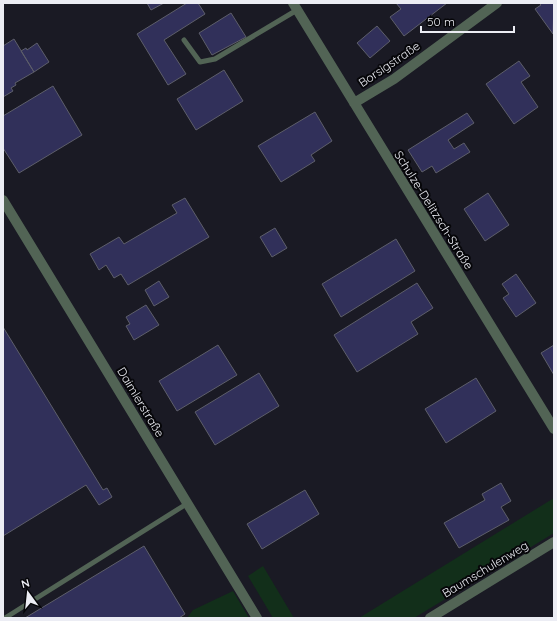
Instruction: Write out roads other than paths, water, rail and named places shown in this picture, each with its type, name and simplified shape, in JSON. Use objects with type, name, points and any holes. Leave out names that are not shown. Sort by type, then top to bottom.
[{"type":"street","name":"Borsigstraße","points":[[354,104],[394,79],[497,3]]},
{"type":"street","name":"Schulze-Delitzsch-Straße","points":[[295,6],[554,429]]},
{"type":"street","name":"Daimlerstraße","points":[[3,200],[257,618]]},
{"type":"street","name":"Baumschulenweg","points":[[430,618],[554,542]]},
{"type":"lane","points":[[184,40],[200,62],[215,59],[295,6]]},
{"type":"lane","points":[[5,618],[188,503]]}]
